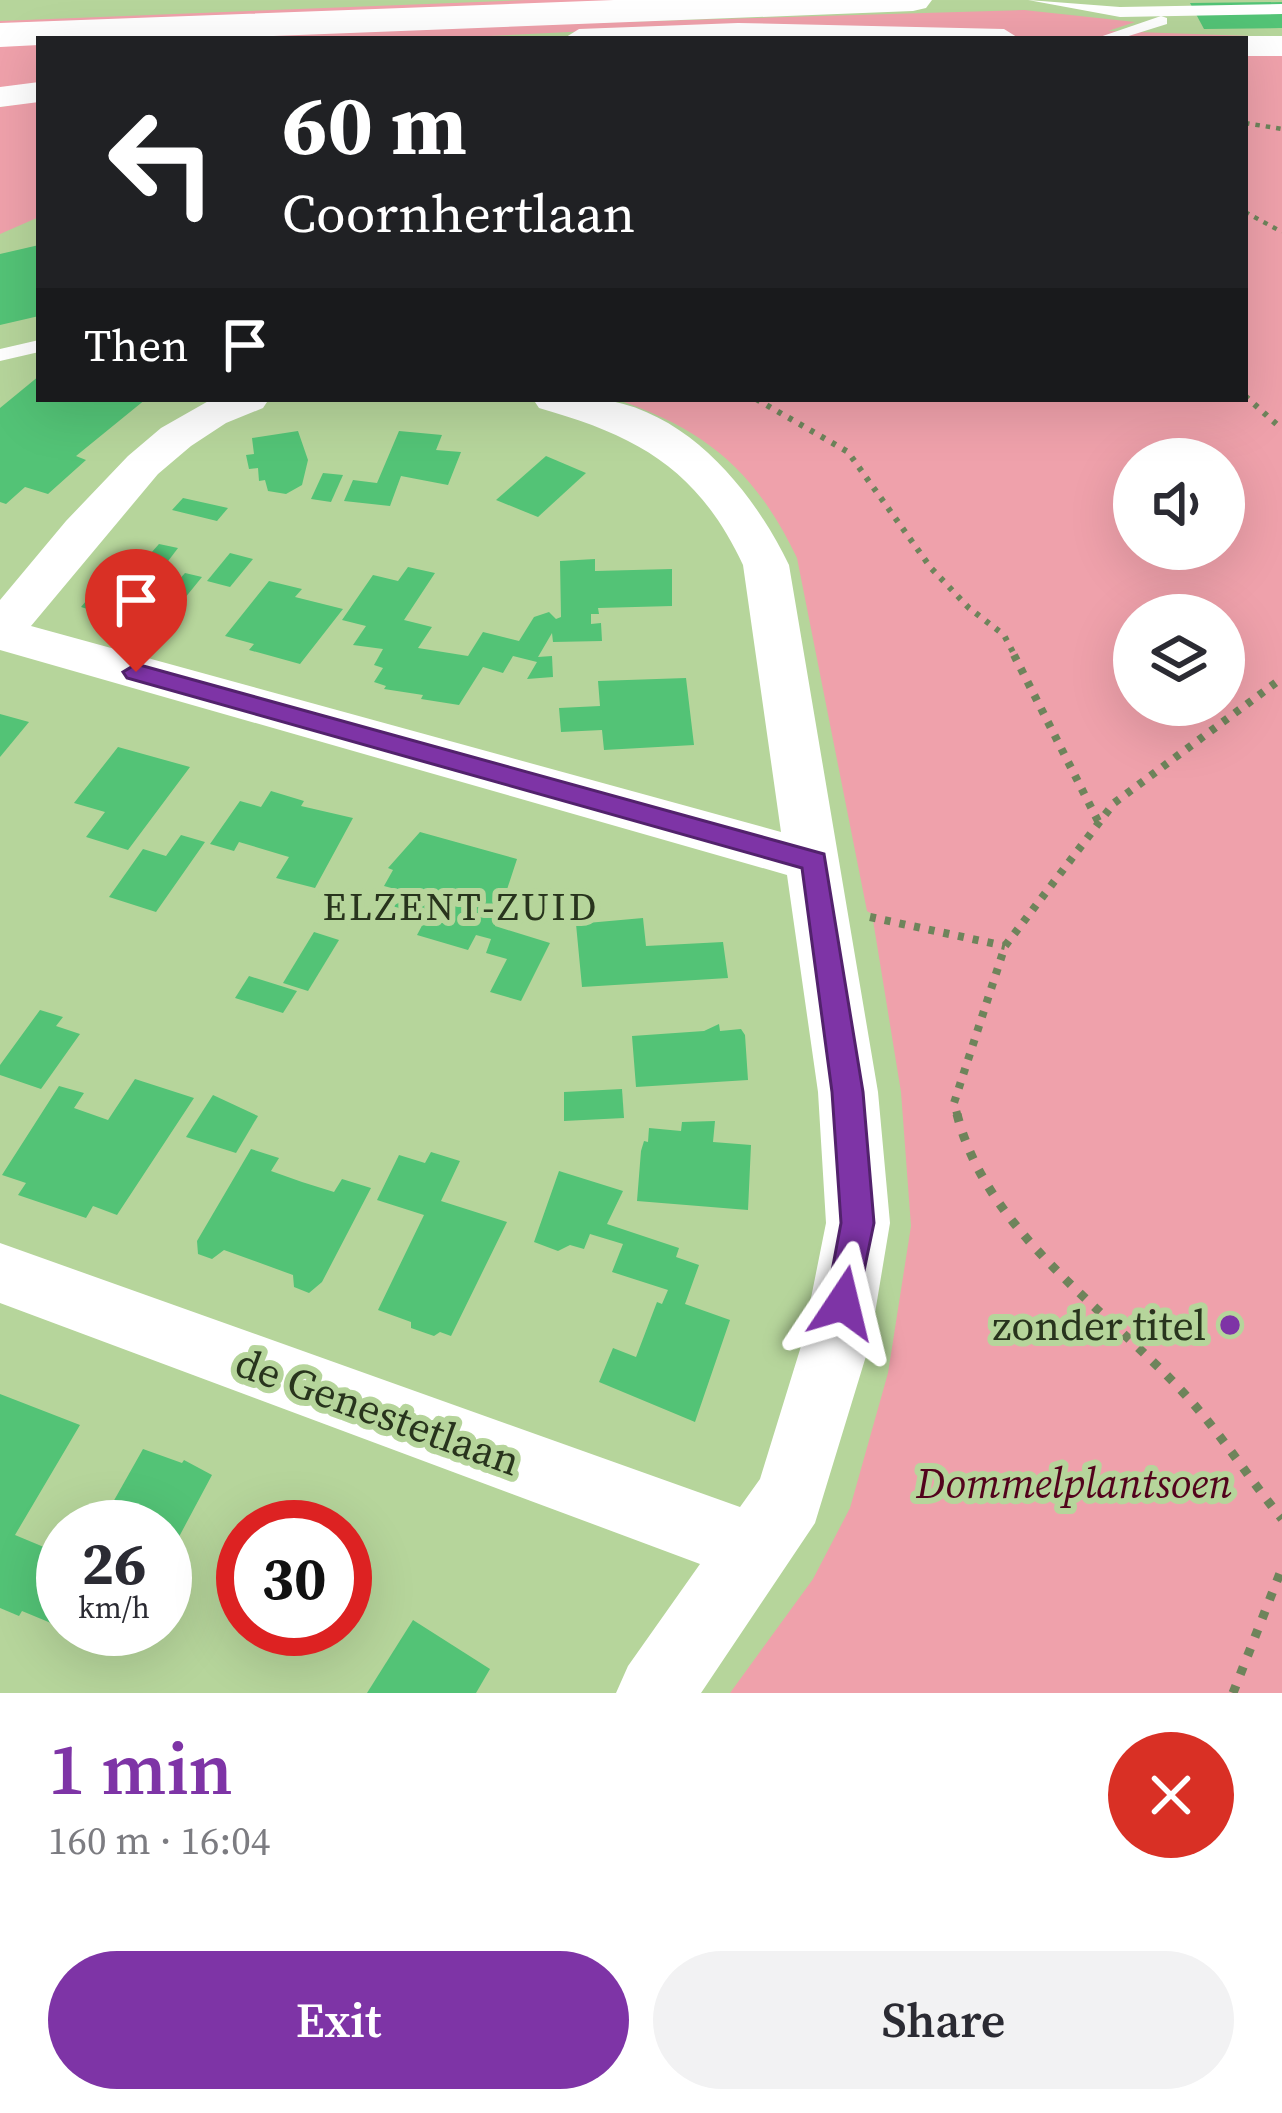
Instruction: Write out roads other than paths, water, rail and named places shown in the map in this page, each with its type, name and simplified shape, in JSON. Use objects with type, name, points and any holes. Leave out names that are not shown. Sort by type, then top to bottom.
[{"type":"main road","points":[[0,15],[375,0]]},
{"type":"main road","points":[[0,35],[914,0]]},
{"type":"street","points":[[658,36],[871,36]]},
{"type":"street","points":[[1248,46],[1282,46]]},
{"type":"street","points":[[0,97],[36,92]]},
{"type":"street","points":[[240,402],[199,417],[152,455],[0,633],[818,884]]},
{"type":"street","points":[[563,402],[641,428],[679,451],[724,488],[748,520],[766,565],[848,1092],[858,1223],[836,1343],[790,1498],[655,1693]]},
{"type":"street","name":"de Genestetlaan","points":[[0,1273],[756,1549]]},
{"type":"lane","points":[[1036,0],[1120,12],[1282,9]]},
{"type":"lane","points":[[1112,36],[1194,10]]},
{"type":"lane","points":[[0,355],[36,347]]},
{"type":"place","name":"zonder titel","points":[[1230,1325]]},
{"type":"district","name":"ELZENT-ZUID","points":[[461,906]]},
{"type":"park label","name":"Dommelplantsoen","points":[[1074,1483]]}]
